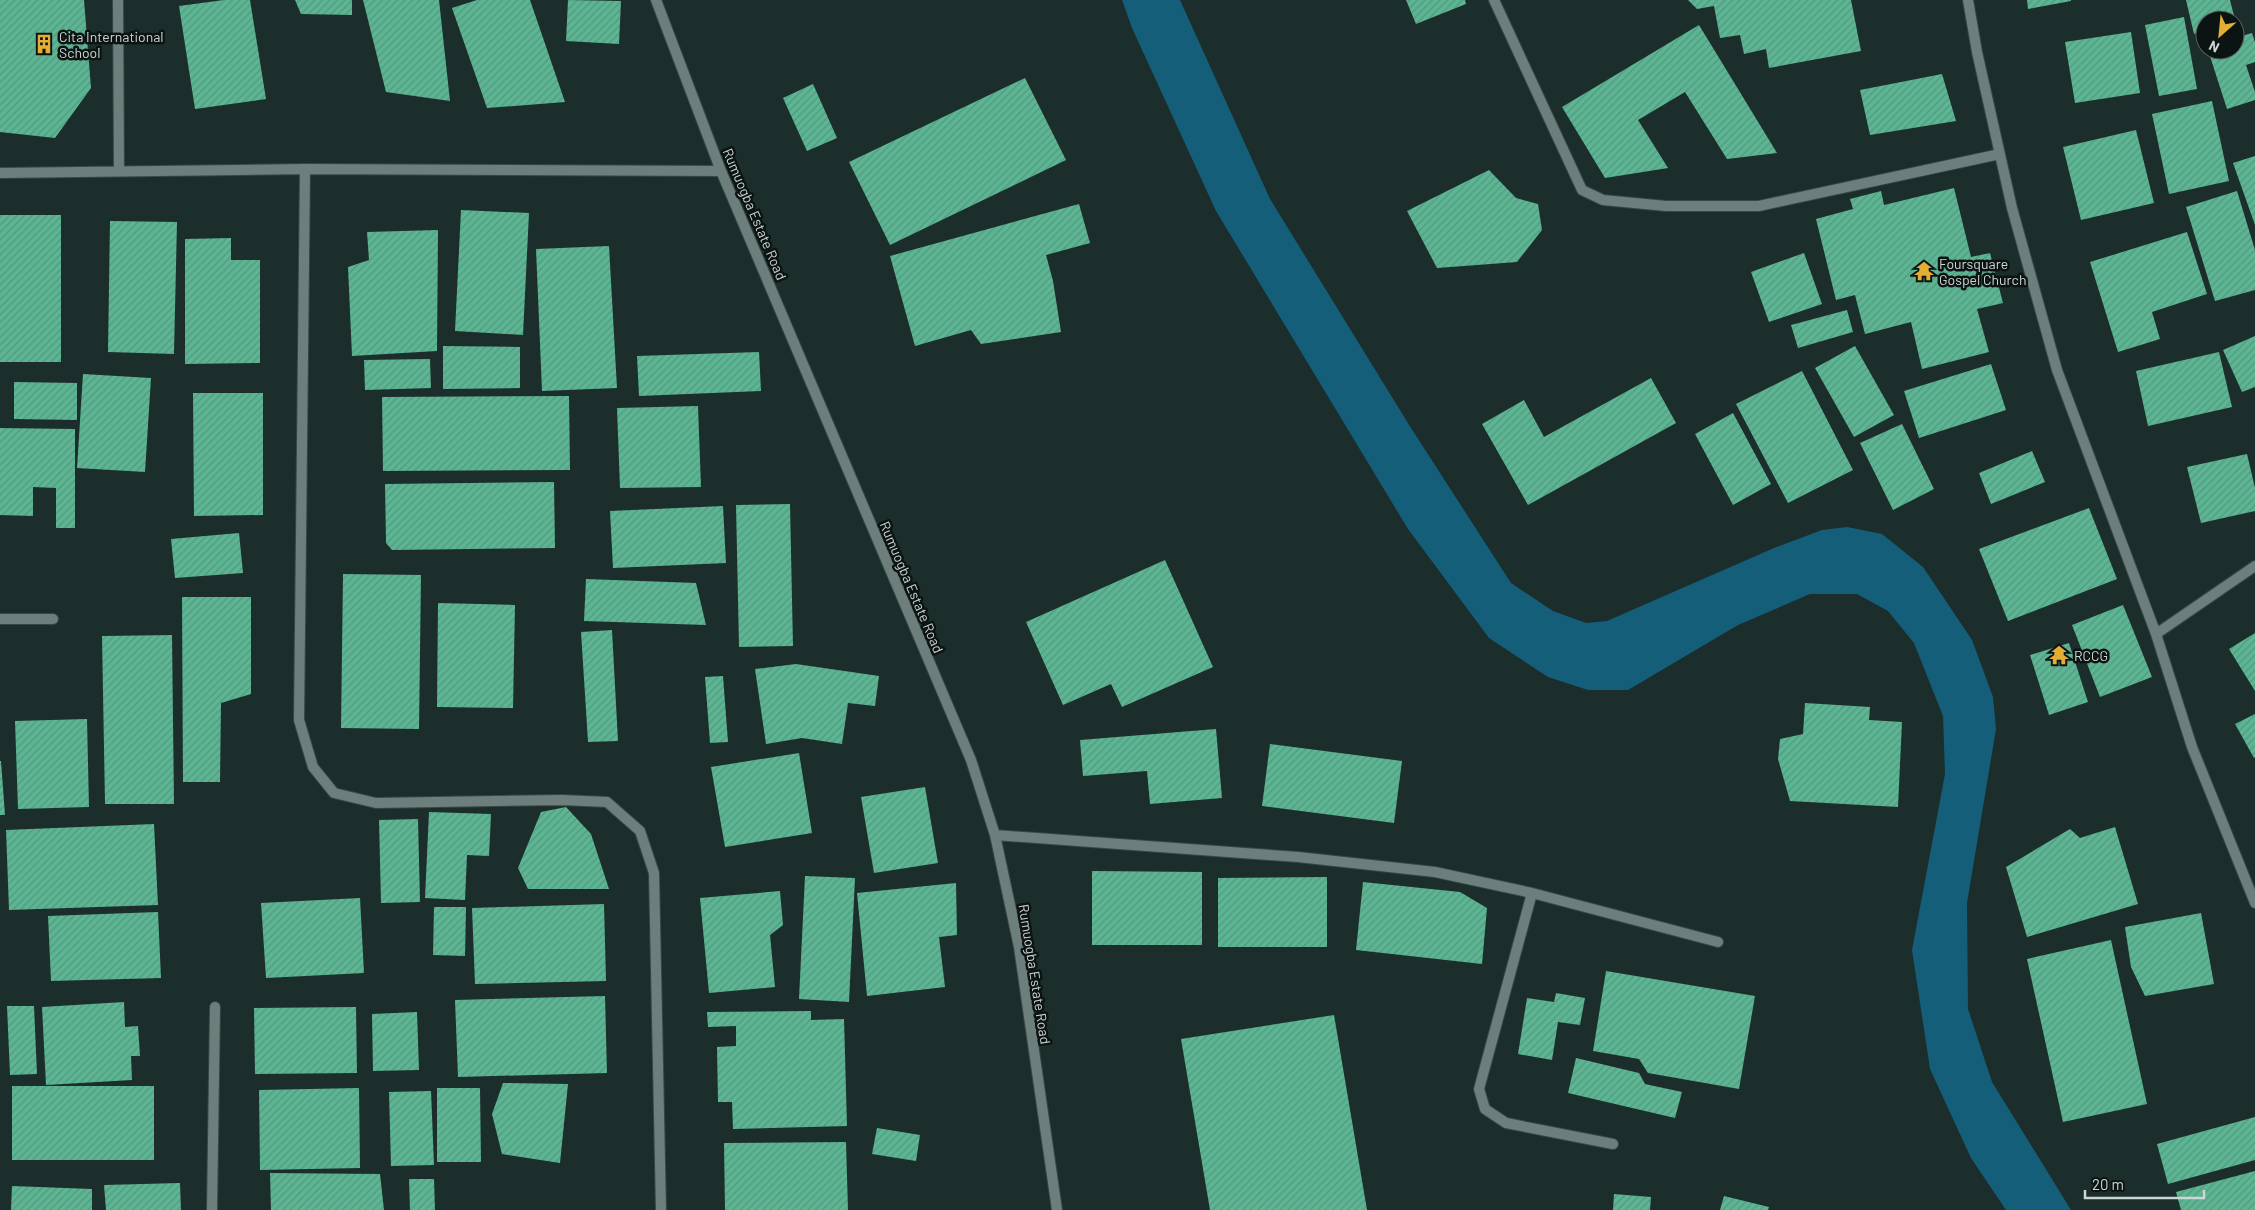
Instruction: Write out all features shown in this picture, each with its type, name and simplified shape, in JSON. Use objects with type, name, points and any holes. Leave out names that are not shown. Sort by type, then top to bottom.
[{"type":"street","points":[[118,0],[119,171]]},
{"type":"street","name":"Rumuogba Estate Road","points":[[656,0],[721,171],[971,760],[995,835],[1019,947],[1057,1210]]},
{"type":"street","points":[[1494,0],[1582,190],[1603,200],[1666,206],[1759,206],[2000,154]]},
{"type":"street","points":[[1968,0],[1977,52],[2012,208],[2058,370],[2156,634],[2192,747],[2255,903]]},
{"type":"street","points":[[305,169],[299,720],[313,767],[334,793],[376,803],[562,800],[607,802],[640,831],[654,873],[661,1210]]},
{"type":"street","points":[[0,173],[305,169],[721,171]]},
{"type":"street","points":[[2156,634],[2255,566]]},
{"type":"street","points":[[0,619],[53,619]]},
{"type":"street","points":[[995,835],[1298,857],[1425,871],[1532,893],[1718,942]]},
{"type":"street","points":[[1532,893],[1479,1089],[1485,1109],[1506,1123],[1613,1144]]},
{"type":"street","points":[[212,1210],[215,1007]]},
{"type":"water","points":[[1122,0],[1180,0],[1270,199],[1411,428],[1511,583],[1553,611],[1586,623],[1607,621],[1774,548],[1822,530],[1847,527],[1882,534],[1923,567],[1972,640],[1993,697],[1996,729],[1967,903],[1968,1009],[1992,1082],[2071,1210],[2006,1210],[1971,1158],[1930,1069],[1912,950],[1945,774],[1943,716],[1914,643],[1888,611],[1857,594],[1810,594],[1738,625],[1628,690],[1588,690],[1548,677],[1489,638],[1408,529],[1216,211],[1132,28]]},
{"type":"building","name":"Cita International School","points":[[0,0],[84,0],[91,88],[55,138],[0,132]]},
{"type":"building","points":[[224,0],[250,0],[266,99],[195,109],[179,6]]},
{"type":"building","points":[[295,0],[352,0],[352,15],[301,14]]},
{"type":"building","points":[[363,0],[439,0],[450,101],[386,92]]},
{"type":"building","points":[[477,0],[530,0],[565,102],[487,108],[452,8]]},
{"type":"building","points":[[568,0],[621,1],[619,44],[566,41]]},
{"type":"building","points":[[1406,0],[1465,0],[1466,4],[1416,24]]},
{"type":"building","points":[[1688,0],[1851,0],[1861,51],[1769,68],[1766,49],[1744,54],[1740,35],[1720,38],[1714,6],[1697,9]]},
{"type":"building","points":[[2027,0],[2071,0],[2071,1],[2028,9]]},
{"type":"building","points":[[2186,0],[2230,0],[2232,10],[2195,10],[2194,34]]},
{"type":"building","points":[[2184,17],[2197,89],[2159,96],[2145,25]]},
{"type":"building","points":[[1699,25],[1777,153],[1727,159],[1685,92],[1638,120],[1668,168],[1605,178],[1562,107]]},
{"type":"building","points":[[2131,32],[2140,93],[2075,103],[2065,42]]},
{"type":"building","points":[[2252,33],[2255,42],[2255,62],[2246,65],[2255,92],[2255,100],[2227,109],[2211,60],[2245,60],[2245,35]]},
{"type":"building","points":[[1942,74],[1956,121],[1870,135],[1860,90]]},
{"type":"building","points":[[1025,78],[1066,160],[890,245],[849,162]]},
{"type":"building","points":[[813,84],[837,138],[807,151],[783,98]]},
{"type":"building","points":[[2212,101],[2229,181],[2169,194],[2152,114]]},
{"type":"building","points":[[2136,130],[2154,203],[2081,220],[2063,147]]},
{"type":"building","points":[[2255,156],[2255,225],[2233,163]]},
{"type":"building","points":[[1489,170],[1516,198],[1538,204],[1542,230],[1517,262],[1437,268],[1407,211]]},
{"type":"building","points":[[1954,188],[1971,257],[1990,253],[2003,303],[1977,309],[1989,352],[1922,369],[1911,322],[1865,334],[1855,295],[1836,300],[1816,219],[1853,209],[1850,199],[1881,191],[1884,205]]},
{"type":"building","points":[[2237,191],[2255,250],[2255,290],[2215,301],[2186,207]]},
{"type":"building","points":[[1079,204],[1090,243],[1046,255],[1053,281],[1061,332],[981,344],[971,330],[915,346],[890,256]]},
{"type":"building","points":[[461,210],[529,213],[523,335],[455,331]]},
{"type":"building","points":[[0,215],[61,215],[61,362],[0,362]]},
{"type":"building","points":[[110,221],[177,222],[174,354],[108,352]]},
{"type":"building","points":[[438,230],[437,351],[352,356],[348,267],[369,260],[367,232]]},
{"type":"building","points":[[2187,232],[2207,294],[2152,312],[2160,339],[2118,352],[2090,262]]},
{"type":"building","points":[[231,238],[231,260],[260,260],[260,363],[185,364],[185,239]]},
{"type":"building","points":[[609,246],[617,388],[542,391],[536,249]]},
{"type":"building","points":[[1804,253],[1822,304],[1769,322],[1751,272]]},
{"type":"building","points":[[1847,310],[1853,332],[1798,348],[1791,325]]},
{"type":"building","points":[[2255,336],[2255,387],[2242,392],[2223,350]]},
{"type":"building","points":[[443,346],[520,347],[520,388],[443,389]]},
{"type":"building","points":[[1855,346],[1894,415],[1854,437],[1815,368]]},
{"type":"building","points":[[759,352],[761,391],[639,396],[637,356]]},
{"type":"building","points":[[2219,352],[2232,407],[2148,426],[2136,371]]},
{"type":"building","points":[[430,359],[431,388],[365,390],[364,360]]},
{"type":"building","points":[[1991,364],[2006,410],[1919,438],[1904,391]]},
{"type":"building","points":[[1802,371],[1853,470],[1788,503],[1736,404]]},
{"type":"building","points":[[83,374],[151,378],[145,472],[77,468]]},
{"type":"building","points":[[1651,378],[1676,423],[1528,505],[1482,424],[1524,400],[1544,437]]},
{"type":"building","points":[[14,382],[77,383],[77,420],[14,419]]},
{"type":"building","points":[[193,393],[263,393],[263,515],[194,516]]},
{"type":"building","points":[[569,396],[570,470],[383,471],[382,397]]},
{"type":"building","points":[[698,406],[701,487],[620,488],[617,408]]},
{"type":"building","points":[[1733,413],[1771,484],[1733,505],[1695,434]]},
{"type":"building","points":[[1902,424],[1934,489],[1893,510],[1860,443]]},
{"type":"building","points":[[0,428],[75,429],[75,528],[56,528],[56,488],[33,487],[33,516],[0,515]]},
{"type":"building","points":[[2032,451],[2045,482],[1991,504],[1979,473]]},
{"type":"building","points":[[2247,454],[2255,488],[2255,511],[2201,523],[2187,467]]},
{"type":"building","points":[[554,482],[555,548],[392,550],[386,543],[385,484]]},
{"type":"building","points":[[790,504],[793,646],[739,647],[736,505]]},
{"type":"building","points":[[723,506],[726,563],[613,568],[610,511]]},
{"type":"building","points":[[2089,508],[2117,579],[2008,621],[1979,549]]},
{"type":"building","points":[[239,533],[243,573],[175,578],[171,539]]},
{"type":"building","points":[[1165,560],[1213,667],[1122,707],[1111,684],[1063,705],[1026,622]]},
{"type":"building","points":[[343,574],[421,575],[419,729],[341,728]]},
{"type":"building","points":[[586,579],[696,583],[706,625],[584,621]]},
{"type":"building","points":[[182,597],[251,597],[251,694],[221,703],[220,782],[183,782]]},
{"type":"building","points":[[438,603],[515,605],[513,708],[437,707]]},
{"type":"building","points":[[2123,605],[2152,677],[2100,697],[2072,625]]},
{"type":"building","points":[[612,630],[618,741],[588,742],[581,632]]},
{"type":"building","points":[[2255,633],[2255,691],[2229,649]]},
{"type":"building","points":[[172,635],[174,804],[105,804],[102,636]]},
{"type":"building","points":[[2069,643],[2088,702],[2049,715],[2030,655]]},
{"type":"building","points":[[796,664],[879,676],[875,706],[848,703],[842,744],[802,738],[766,744],[755,669]]},
{"type":"building","points":[[723,676],[728,742],[710,743],[705,677]]},
{"type":"building","points":[[1805,703],[1870,707],[1869,720],[1902,722],[1898,807],[1790,801],[1778,759],[1780,739],[1803,734]]},
{"type":"building","points":[[2255,714],[2255,757],[2254,758],[2235,724]]},
{"type":"building","points":[[87,719],[89,807],[18,809],[15,721]]},
{"type":"building","points":[[1216,729],[1222,798],[1150,804],[1147,771],[1083,776],[1080,740]]},
{"type":"building","points":[[1270,744],[1402,761],[1394,823],[1262,806]]},
{"type":"building","points":[[799,753],[812,833],[725,847],[711,767]]},
{"type":"building","points":[[1,761],[5,815],[0,815]]},
{"type":"building","points":[[925,787],[938,863],[874,873],[861,797]]},
{"type":"building","points":[[566,807],[591,834],[609,889],[528,889],[518,868],[541,812]]},
{"type":"building","points":[[429,812],[491,814],[489,856],[467,855],[465,900],[425,898]]},
{"type":"building","points":[[418,819],[420,902],[381,903],[379,820]]},
{"type":"building","points":[[154,824],[158,905],[9,910],[6,830]]},
{"type":"building","points":[[2115,827],[2138,904],[2027,937],[2006,867],[2070,829],[2080,838]]},
{"type":"building","points":[[1092,871],[1202,872],[1202,945],[1092,945]]},
{"type":"building","points":[[805,876],[855,878],[849,1002],[799,999]]},
{"type":"building","points":[[1327,877],[1327,947],[1218,947],[1218,878]]},
{"type":"building","points":[[1363,882],[1460,892],[1487,908],[1482,964],[1356,950]]},
{"type":"building","points":[[956,883],[957,935],[939,937],[945,987],[867,996],[857,893]]},
{"type":"building","points":[[780,891],[783,925],[770,935],[775,987],[709,993],[700,898]]},
{"type":"building","points":[[360,898],[364,973],[266,978],[261,903]]},
{"type":"building","points":[[604,904],[606,981],[475,984],[472,908]]},
{"type":"building","points":[[434,907],[466,907],[465,956],[433,955]]},
{"type":"building","points":[[158,912],[161,978],[51,981],[48,916]]},
{"type":"building","points":[[2201,913],[2214,984],[2145,996],[2131,967],[2125,927]]},
{"type":"building","points":[[2111,940],[2147,1104],[2063,1122],[2027,959]]},
{"type":"building","points":[[1606,971],[1755,996],[1739,1089],[1648,1073],[1639,1059],[1593,1051]]},
{"type":"building","points":[[1556,993],[1585,998],[1580,1025],[1558,1022],[1552,1060],[1518,1054],[1527,998],[1554,1002]]},
{"type":"building","points":[[605,996],[607,1073],[458,1077],[455,1000]]},
{"type":"building","points":[[124,1002],[125,1027],[138,1026],[140,1056],[131,1056],[132,1080],[46,1085],[42,1007]]},
{"type":"building","points":[[7,1006],[34,1006],[37,1074],[10,1075]]},
{"type":"building","points":[[356,1007],[357,1073],[255,1074],[254,1008]]},
{"type":"building","points":[[811,1011],[811,1020],[844,1019],[847,1126],[733,1129],[732,1102],[718,1102],[717,1047],[736,1046],[736,1026],[708,1027],[707,1012]]},
{"type":"building","points":[[417,1012],[419,1070],[373,1071],[372,1014]]},
{"type":"building","points":[[1334,1015],[1367,1210],[1210,1210],[1181,1039]]},
{"type":"building","points":[[1576,1058],[1639,1073],[1645,1084],[1682,1092],[1675,1118],[1568,1093]]},
{"type":"building","points":[[503,1083],[568,1084],[560,1163],[502,1154],[492,1114]]},
{"type":"building","points":[[12,1086],[154,1086],[154,1160],[12,1160]]},
{"type":"building","points":[[359,1088],[360,1168],[260,1170],[259,1090]]},
{"type":"building","points":[[437,1088],[480,1088],[481,1162],[437,1162]]},
{"type":"building","points":[[431,1091],[434,1165],[391,1166],[389,1092]]},
{"type":"building","points":[[2255,1117],[2255,1160],[2168,1184],[2157,1144]]},
{"type":"building","points":[[877,1128],[920,1135],[916,1161],[872,1154]]},
{"type":"building","points":[[846,1142],[848,1210],[725,1210],[724,1143]]},
{"type":"building","points":[[2255,1171],[2255,1210],[2181,1210],[2176,1192]]},
{"type":"building","points":[[270,1173],[380,1174],[384,1210],[271,1210]]},
{"type":"building","points":[[409,1179],[434,1179],[435,1210],[410,1210]]},
{"type":"building","points":[[180,1183],[181,1210],[106,1210],[104,1185]]},
{"type":"building","points":[[12,1186],[92,1189],[92,1210],[11,1210]]},
{"type":"building","points":[[1614,1194],[1651,1197],[1650,1210],[1613,1210]]},
{"type":"building","points":[[1724,1196],[1769,1207],[1768,1210],[1720,1210]]},
{"type":"place","name":"Cita International School","points":[[44,44]]},
{"type":"place","name":"Foursquare Gospel Church","points":[[1924,271]]},
{"type":"place","name":"RCCG","points":[[2059,655]]}]
